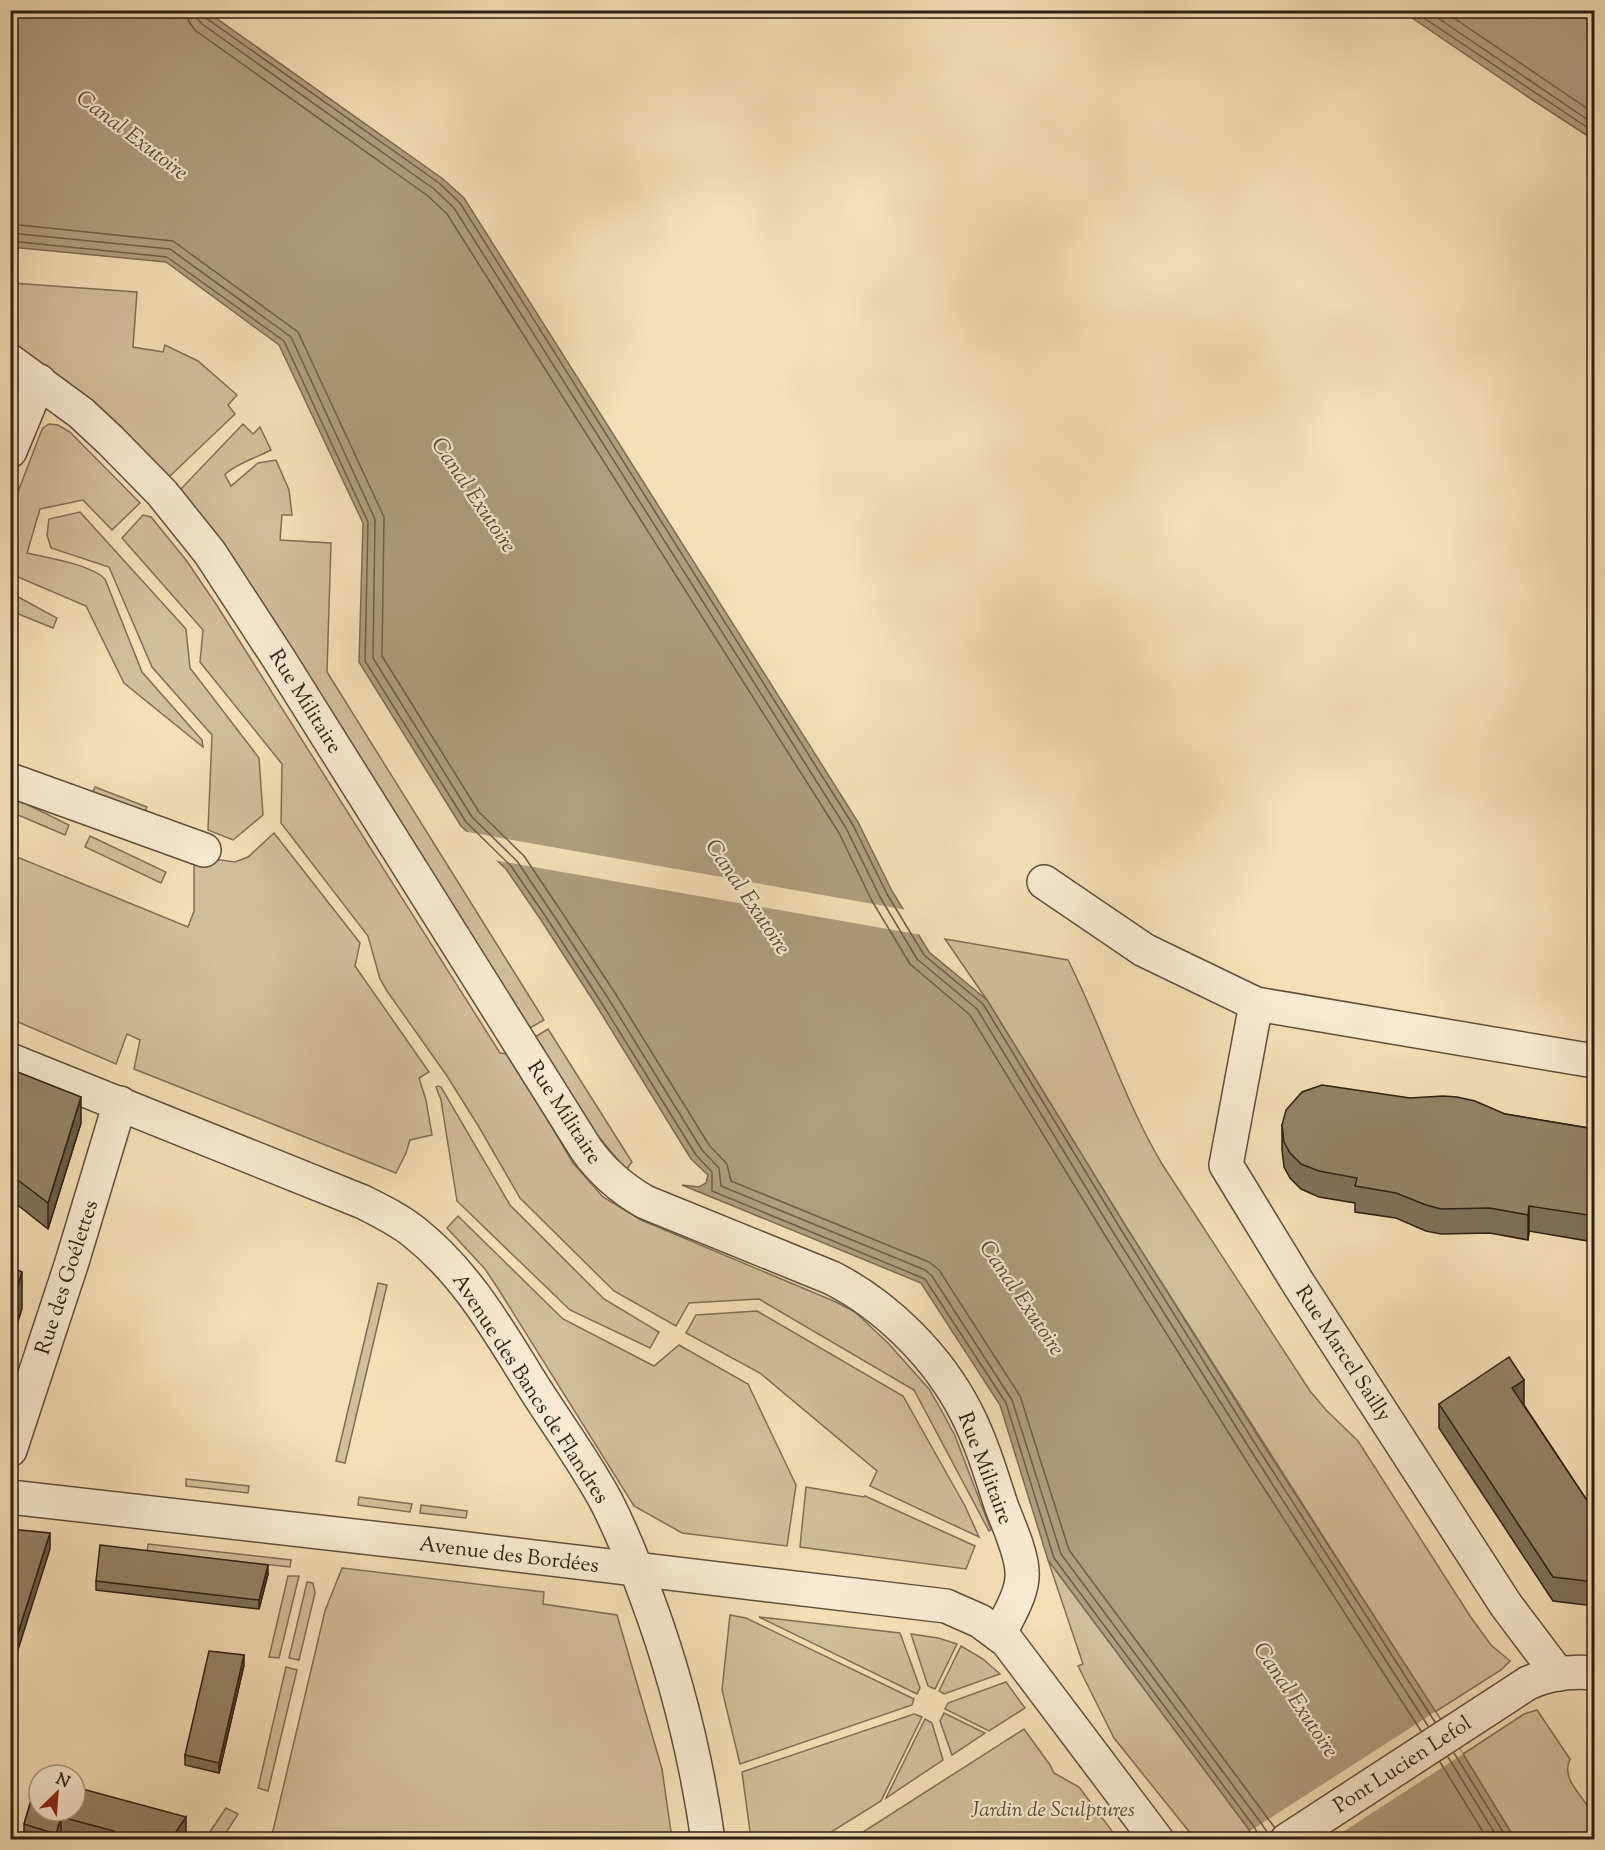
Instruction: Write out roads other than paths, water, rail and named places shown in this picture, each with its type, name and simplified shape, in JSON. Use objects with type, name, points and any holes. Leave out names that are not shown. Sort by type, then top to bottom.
[{"type":"street","name":"Rue Militaire","points":[[10,361],[86,418],[145,475],[182,517],[210,554],[279,659],[600,1168],[621,1187],[645,1202],[832,1278],[856,1291],[905,1333],[942,1374],[960,1400],[979,1440],[1022,1571],[1018,1594],[999,1635]]},
{"type":"street","points":[[10,451],[39,381]]},
{"type":"street","points":[[10,780],[204,850]]},
{"type":"street","points":[[1044,882],[1144,950],[1256,1004],[1594,1061]]},
{"type":"street","name":"Rue Marcel Sailly","points":[[1256,1004],[1226,1165],[1298,1282],[1506,1605],[1558,1674]]},
{"type":"street","name":"Avenue des Bancs de Flandres","points":[[10,1060],[363,1203],[401,1222],[440,1255],[465,1282],[488,1314],[605,1500],[637,1570],[665,1648],[683,1710],[699,1776],[708,1839]]},
{"type":"street","name":"Rue des Goélettes","points":[[10,1450],[72,1262],[120,1103]]},
{"type":"street","name":"Avenue des Bordées","points":[[10,1497],[930,1603],[962,1612],[999,1635]]},
{"type":"street","points":[[999,1635],[1015,1650],[1158,1839]]},
{"type":"street","name":"Pont Lucien Lefol","points":[[1287,1839],[1518,1689],[1543,1676],[1594,1673]]},
{"type":"water","name":"Canal Exutoire","points":[[11,11],[206,11],[443,179],[464,198],[858,822],[892,891],[929,952],[987,1000],[1125,1225],[1515,1839],[1256,1839],[1048,1560],[1000,1405],[921,1283],[682,1185],[699,1187],[706,1183],[708,1175],[691,1159],[596,1005],[506,869],[461,826],[359,662],[363,523],[279,345],[166,262],[11,247]]},
{"type":"water","points":[[1402,11],[1594,11],[1594,140],[1531,99]]},
{"type":"park label","name":"Jardin de Sculptures","points":[[1053,1809]]}]
